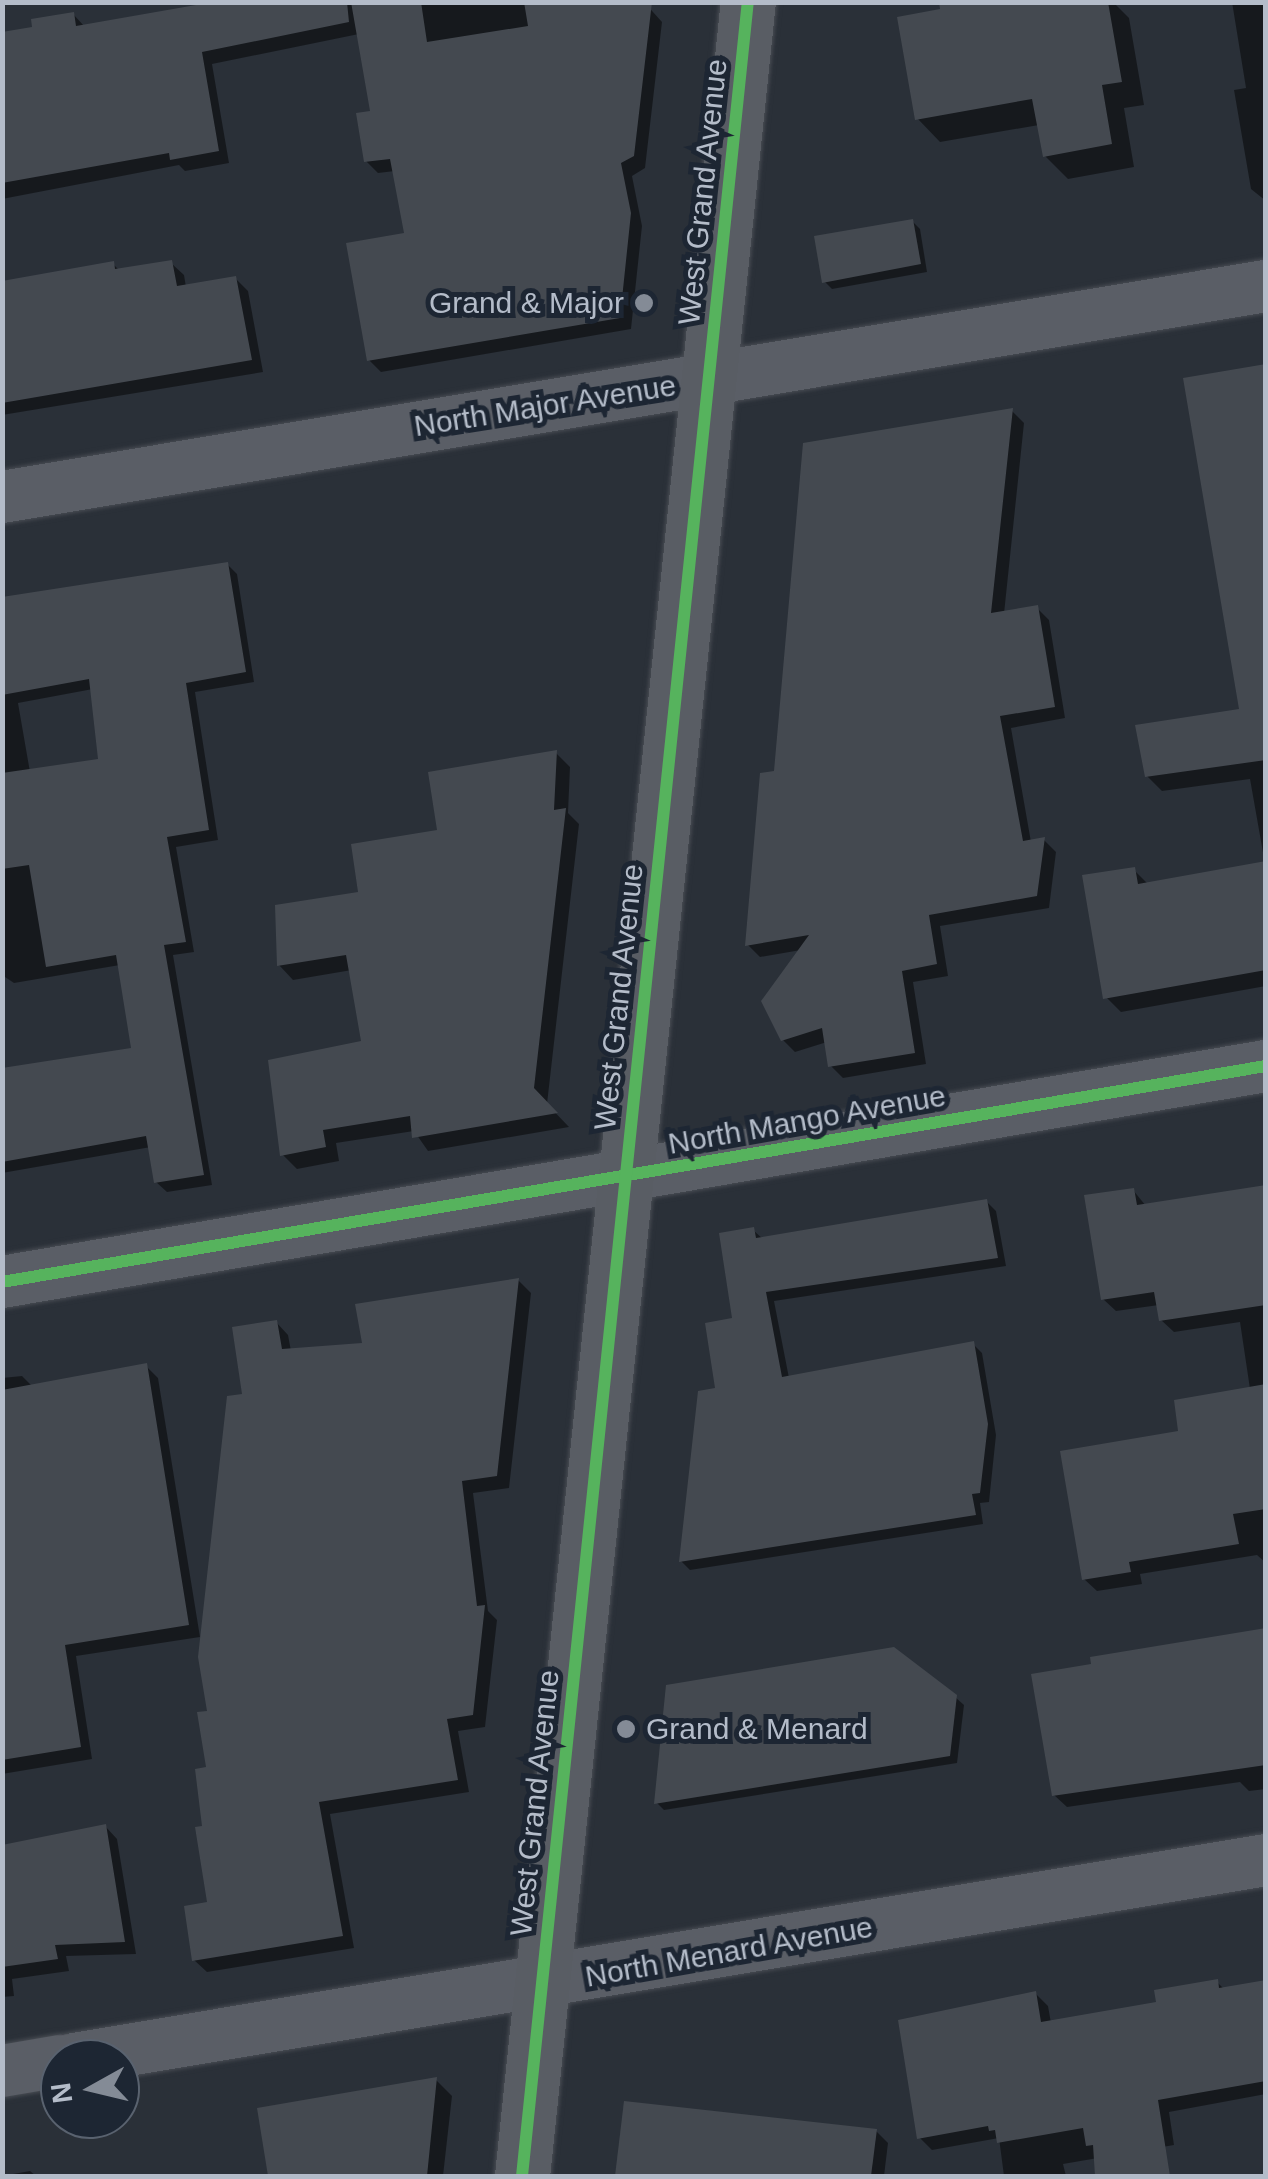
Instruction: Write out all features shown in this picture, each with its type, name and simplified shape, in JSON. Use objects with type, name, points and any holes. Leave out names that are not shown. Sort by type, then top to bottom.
[{"type":"main road","name":"West Grand Avenue","points":[[522,2176],[748,2]]},
{"type":"street","name":"North Major Avenue","points":[[2,497],[1266,286]]},
{"type":"street","name":"North Mango Avenue","points":[[2,1282],[1266,1066]]},
{"type":"street","name":"North Menard Avenue","points":[[140,2048],[1266,1860]]},
{"type":"street","points":[[2,2071],[40,2064]]},
{"type":"building","points":[[213,2],[347,2],[349,22],[202,52],[219,151],[170,160],[169,153],[2,183],[2,32],[32,27],[31,19],[74,12],[76,26]]},
{"type":"building","points":[[351,2],[421,2],[427,42],[528,26],[524,2],[652,2],[634,156],[621,163],[631,213],[620,318],[367,361],[346,243],[404,233],[390,159],[364,162],[356,113],[370,111]]},
{"type":"building","points":[[939,2],[1108,2],[1122,82],[1102,85],[1112,144],[1043,157],[1032,99],[915,120],[897,17],[940,9]]},
{"type":"building","points":[[913,219],[921,264],[822,283],[814,236]]},
{"type":"building","points":[[172,260],[177,286],[236,276],[252,360],[2,403],[2,281],[114,261],[115,269]]},
{"type":"building","points":[[1266,364],[1266,760],[1145,777],[1135,725],[1239,709],[1183,378]]},
{"type":"building","points":[[1013,408],[991,613],[1038,605],[1055,707],[1000,716],[1023,841],[1045,837],[1037,896],[929,915],[937,964],[902,971],[915,1053],[828,1067],[822,1028],[781,1041],[761,1001],[809,935],[745,946],[760,773],[774,771],[803,443]]},
{"type":"building","points":[[228,562],[246,672],[186,683],[209,830],[167,837],[186,942],[164,945],[204,1175],[154,1183],[146,1136],[2,1162],[2,1068],[131,1048],[116,955],[46,967],[29,865],[2,869],[2,773],[98,759],[89,679],[2,695],[2,597]]},
{"type":"building","points":[[557,750],[554,810],[566,808],[534,1088],[558,1113],[412,1138],[410,1116],[323,1130],[326,1147],[280,1156],[268,1060],[361,1041],[346,955],[277,966],[275,905],[358,892],[351,844],[437,830],[428,772]]},
{"type":"building","points":[[1266,861],[1266,970],[1103,999],[1082,875],[1135,867],[1138,884]]},
{"type":"building","points":[[1266,1185],[1266,1305],[1159,1321],[1154,1292],[1101,1300],[1084,1195],[1134,1188],[1137,1205]]},
{"type":"building","points":[[987,1199],[998,1258],[766,1292],[782,1377],[974,1341],[988,1424],[980,1493],[972,1494],[976,1515],[679,1562],[698,1391],[715,1388],[705,1323],[732,1318],[719,1233],[754,1227],[756,1238]]},
{"type":"building","points":[[519,1278],[497,1476],[462,1481],[477,1606],[485,1605],[473,1715],[447,1719],[458,1780],[319,1802],[343,1936],[192,1961],[184,1906],[207,1902],[195,1827],[202,1826],[195,1769],[206,1767],[197,1712],[207,1711],[198,1657],[227,1396],[242,1394],[232,1327],[277,1320],[282,1349],[362,1343],[355,1304]]},
{"type":"building","points":[[147,1363],[189,1625],[65,1645],[81,1747],[2,1760],[2,1390]]},
{"type":"building","points":[[1266,1384],[1266,1509],[1233,1514],[1239,1544],[1129,1562],[1131,1572],[1082,1580],[1060,1451],[1178,1431],[1174,1400]]},
{"type":"building","points":[[1266,1628],[1266,1765],[1052,1796],[1031,1674],[1091,1664],[1090,1657]]},
{"type":"building","points":[[894,1647],[957,1695],[950,1756],[654,1804],[666,1685]]},
{"type":"building","points":[[106,1824],[125,1942],[55,1945],[58,1959],[2,1967],[2,1845]]},
{"type":"building","points":[[1218,1979],[1219,1988],[1266,1980],[1266,2081],[1158,2100],[1170,2176],[1095,2176],[1093,2145],[1086,2146],[1083,2128],[997,2143],[995,2130],[989,2131],[988,2126],[917,2139],[898,2020],[1036,1991],[1041,2022],[1156,2002],[1154,1990]]},
{"type":"building","points":[[437,2077],[427,2176],[268,2176],[257,2108]]},
{"type":"building","points":[[624,2101],[877,2129],[871,2176],[615,2176]]},
{"type":"cycle path","points":[[522,2176],[748,2]]},
{"type":"cycle path","points":[[2,1282],[1266,1066]]},
{"type":"place","name":"Grand & Major","points":[[644,303]]},
{"type":"place","name":"Grand & Menard","points":[[626,1729]]}]
